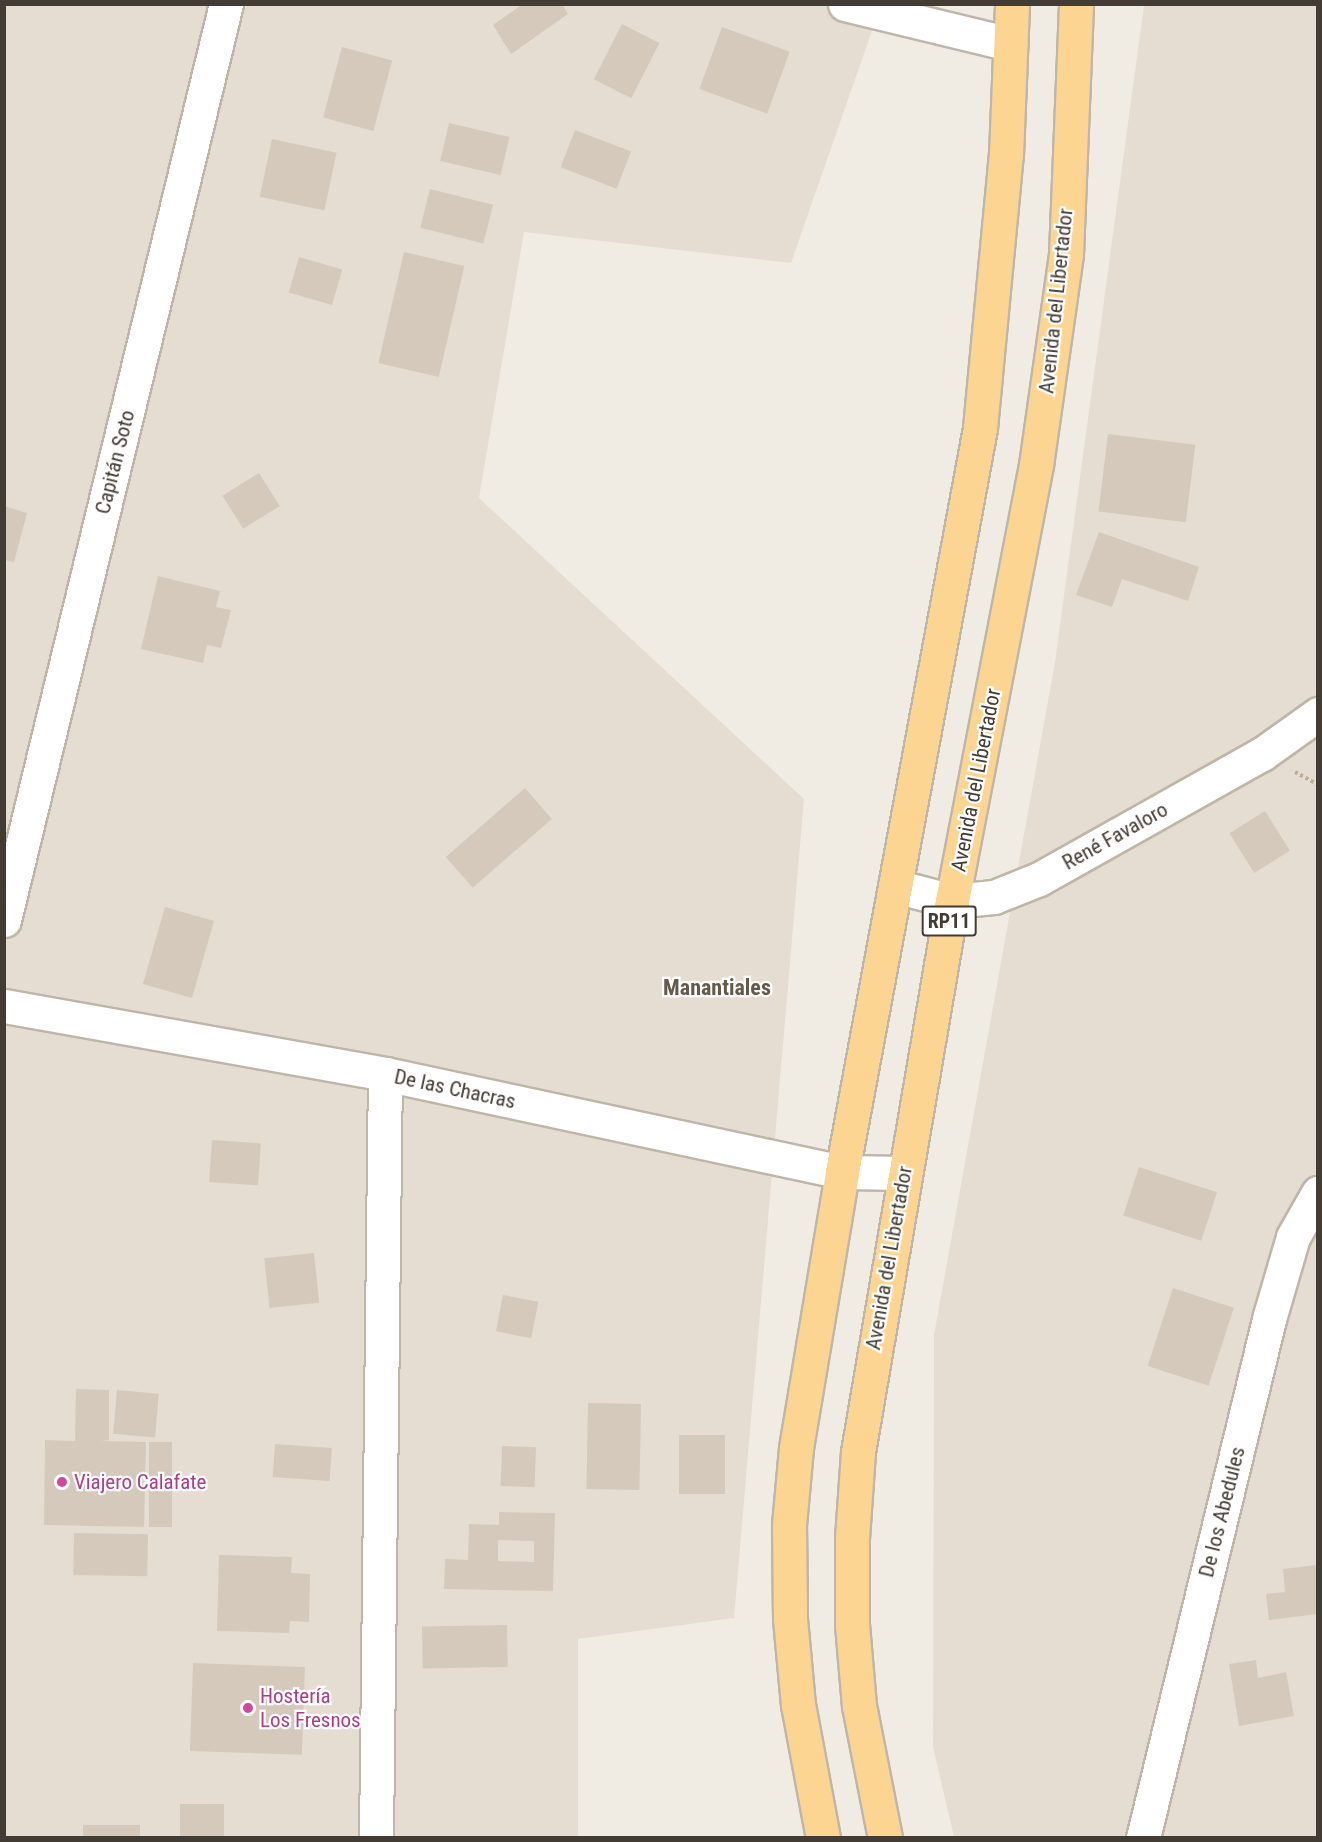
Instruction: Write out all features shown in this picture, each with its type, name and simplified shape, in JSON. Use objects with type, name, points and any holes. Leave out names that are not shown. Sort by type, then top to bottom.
[{"type":"main road","name":"RP11","points":[[823,1838],[798,1705],[790,1617],[789,1525],[803,1401],[842,1172],[980,428],[1006,154],[1012,4]]},
{"type":"main road","name":"Avenida del Libertador","points":[[885,1838],[859,1706],[852,1625],[852,1538],[868,1379],[952,901],[1036,465],[1061,289],[1076,4]]},
{"type":"street","name":"Capitán Soto","points":[[4,920],[226,4]]},
{"type":"street","points":[[845,4],[1010,44]]},
{"type":"street","name":"René Favaloro","points":[[895,886],[952,901],[994,897],[1039,879],[1262,754],[1317,714]]},
{"type":"street","name":"De las Chacras","points":[[4,1006],[385,1074],[842,1172],[904,1173]]},
{"type":"street","points":[[376,1838],[385,1074]]},
{"type":"street","name":"De los Abedules","points":[[1143,1838],[1269,1319],[1293,1237],[1317,1193]]},
{"type":"shaded area","points":[[5,5],[881,5],[791,263],[524,232],[479,498],[804,799],[734,1618],[578,1639],[578,1837],[5,1838]]},
{"type":"shaded area","points":[[1144,5],[1317,5],[1317,1837],[954,1837],[933,1747],[934,1335],[1055,662]]},
{"type":"building","points":[[523,4],[562,4],[568,14],[511,54],[493,25]]},
{"type":"building","points":[[622,24],[659,43],[631,98],[594,79]]},
{"type":"building","points":[[722,27],[790,52],[767,114],[699,89]]},
{"type":"building","points":[[342,47],[392,60],[373,131],[323,118]]},
{"type":"building","points":[[449,123],[509,137],[501,175],[440,161]]},
{"type":"building","points":[[575,130],[631,152],[617,189],[561,167]]},
{"type":"building","points":[[272,139],[337,153],[324,210],[260,197]]},
{"type":"building","points":[[430,189],[493,205],[483,244],[420,228]]},
{"type":"building","points":[[404,252],[464,266],[439,377],[378,363]]},
{"type":"building","points":[[299,257],[342,269],[332,305],[289,293]]},
{"type":"building","points":[[1108,434],[1195,445],[1186,522],[1098,511]]},
{"type":"building","points":[[259,473],[280,506],[243,529],[223,496]]},
{"type":"building","points":[[4,506],[27,513],[14,562],[4,560]]},
{"type":"building","points":[[1099,532],[1199,567],[1188,601],[1122,579],[1112,607],[1076,595]]},
{"type":"building","points":[[158,576],[220,591],[216,607],[231,610],[221,648],[207,645],[203,663],[141,649]]},
{"type":"building","points":[[525,788],[552,819],[473,888],[446,857]]},
{"type":"building","points":[[1265,811],[1290,851],[1254,873],[1229,833]]},
{"type":"building","points":[[165,907],[214,921],[192,998],[143,984]]},
{"type":"building","points":[[212,1140],[261,1143],[258,1185],[209,1182]]},
{"type":"building","points":[[1139,1167],[1217,1192],[1201,1241],[1123,1216]]},
{"type":"building","points":[[314,1253],[319,1303],[270,1308],[264,1258]]},
{"type":"building","points":[[1173,1288],[1234,1308],[1209,1386],[1148,1366]]},
{"type":"building","points":[[503,1295],[538,1302],[531,1338],[496,1331]]},
{"type":"building","points":[[76,1389],[109,1390],[109,1440],[101,1441],[146,1442],[144,1527],[44,1525],[45,1440],[75,1441]]},
{"type":"building","points":[[117,1390],[159,1394],[155,1437],[113,1434]]},
{"type":"building","points":[[588,1403],[641,1404],[639,1490],[586,1489]]},
{"type":"building","points":[[679,1435],[725,1435],[725,1494],[679,1494]]},
{"type":"building","points":[[149,1442],[172,1442],[172,1527],[149,1527]]},
{"type":"building","points":[[275,1444],[332,1448],[330,1481],[273,1477]]},
{"type":"building","points":[[502,1446],[536,1447],[535,1487],[501,1486]]},
{"type":"building","points":[[499,1512],[555,1513],[553,1591],[444,1589],[445,1559],[468,1560],[469,1524],[499,1525]],"holes":[[[498,1540],[534,1541],[534,1562],[498,1561]]]},
{"type":"building","points":[[74,1533],[148,1534],[147,1576],[73,1575]]},
{"type":"building","points":[[219,1555],[292,1557],[291,1573],[310,1574],[309,1622],[290,1621],[289,1633],[217,1631]]},
{"type":"building","points":[[1317,1565],[1317,1614],[1269,1620],[1266,1594],[1285,1592],[1283,1569]]},
{"type":"building","points":[[507,1625],[508,1667],[423,1668],[422,1626]]},
{"type":"building","points":[[1256,1660],[1258,1678],[1286,1672],[1294,1716],[1239,1726],[1229,1664]]},
{"type":"building","name":"Hostería Los Fresnos","points":[[193,1663],[305,1667],[302,1755],[190,1751]]},
{"type":"building","points":[[180,1804],[224,1804],[224,1838],[180,1838]]},
{"type":"building","points":[[83,1825],[140,1825],[140,1838],[83,1838]]},
{"type":"place","name":"Viajero Calafate","points":[[62,1482]]},
{"type":"place","name":"Hostería Los Fresnos","points":[[248,1708]]},
{"type":"district","name":"Manantiales","points":[[717,988]]}]
